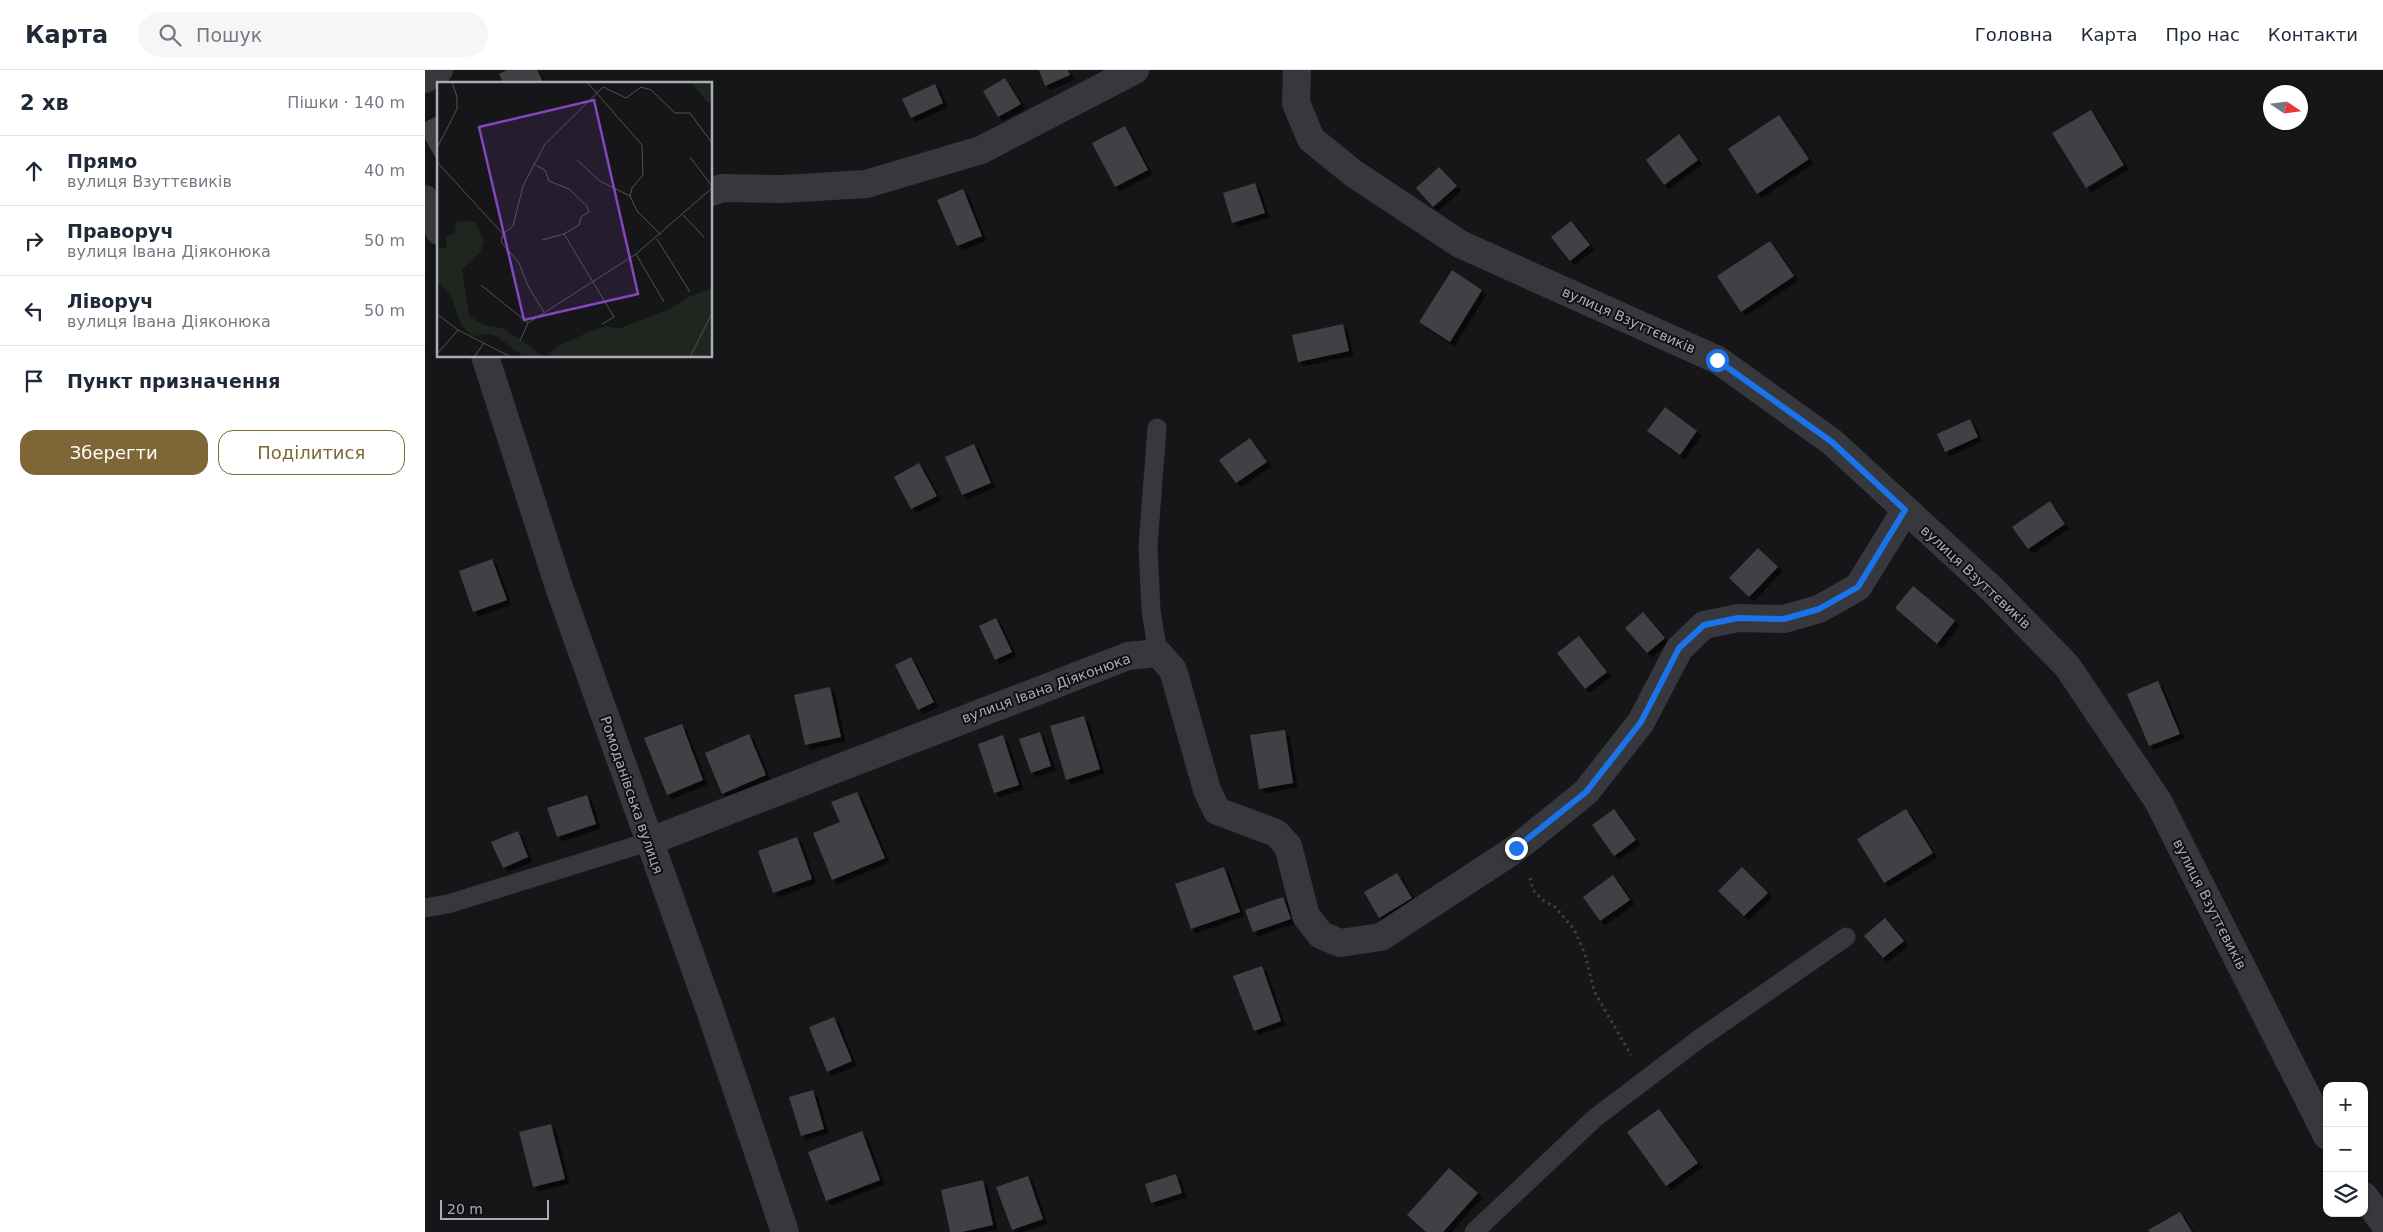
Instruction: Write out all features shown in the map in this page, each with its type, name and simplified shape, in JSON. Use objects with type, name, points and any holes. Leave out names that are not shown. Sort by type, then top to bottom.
[{"type":"street","points":[[425,80],[439,70]]},
{"type":"street","points":[[713,191],[722,188],[783,189],[866,184],[981,150],[1135,70]]},
{"type":"street","name":"вулиця Взуттєвиків","points":[[1297,70],[1296,103],[1311,139],[1353,173],[1459,244],[1717,360],[1832,442],[1992,589],[2067,666],[2158,801],[2323,1128]]},
{"type":"street","points":[[425,199],[437,226]]},
{"type":"street","name":"Ромоданівська вулиця","points":[[486,358],[559,588],[648,842],[711,1014],[785,1232]]},
{"type":"street","points":[[1158,653],[1173,670],[1207,790],[1217,811],[1276,833],[1288,846],[1306,916],[1321,935],[1340,943],[1381,937],[1517,848],[1586,792],[1641,722],[1679,648],[1704,625],[1738,618],[1784,619],[1827,605],[1858,587],[1905,510]]},
{"type":"street","name":"вулиця Івана Діяконюка","points":[[648,842],[1128,656],[1158,653]]},
{"type":"street","points":[[2368,1201],[2383,1222]]},
{"type":"lane","points":[[1157,428],[1148,546],[1151,611],[1158,653]]},
{"type":"lane","points":[[425,908],[448,904],[648,842]]},
{"type":"lane","points":[[1473,1232],[1595,1118],[1699,1039],[1846,937]]},
{"type":"path","points":[[1517,848],[1529,873],[1533,890],[1544,901],[1555,907],[1574,929],[1585,954],[1594,991],[1628,1050],[1648,1078]]},
{"type":"building","points":[[507,70],[537,70],[543,82],[503,82],[499,74]]},
{"type":"building","points":[[1039,70],[1068,70],[1070,75],[1045,86]]},
{"type":"building","points":[[1005,78],[1021,104],[998,117],[983,91]]},
{"type":"building","points":[[935,84],[943,103],[911,118],[902,99]]},
{"type":"building","points":[[2091,110],[2124,165],[2086,188],[2052,133]]},
{"type":"building","points":[[1779,115],[1809,159],[1757,194],[1728,149]]},
{"type":"building","points":[[437,116],[437,160],[425,139],[425,122]]},
{"type":"building","points":[[1125,126],[1148,170],[1115,187],[1092,143]]},
{"type":"building","points":[[1679,134],[1698,160],[1664,185],[1646,160]]},
{"type":"building","points":[[1439,167],[1457,186],[1433,207],[1416,188]]},
{"type":"building","points":[[1255,183],[1265,213],[1232,223],[1223,193]]},
{"type":"building","points":[[963,189],[982,236],[957,246],[937,200]]},
{"type":"building","points":[[1571,221],[1590,245],[1570,261],[1551,237]]},
{"type":"building","points":[[1770,241],[1794,276],[1741,312],[1717,276]]},
{"type":"building","points":[[1452,270],[1482,290],[1450,342],[1419,322]]},
{"type":"building","points":[[1343,324],[1349,351],[1298,362],[1292,335]]},
{"type":"building","points":[[1665,407],[1697,431],[1680,455],[1647,431]]},
{"type":"building","points":[[1970,419],[1978,437],[1945,452],[1937,434]]},
{"type":"building","points":[[1250,438],[1267,462],[1236,483],[1219,460]]},
{"type":"building","points":[[974,444],[991,483],[962,495],[945,457]]},
{"type":"building","points":[[919,463],[937,496],[911,509],[894,477]]},
{"type":"building","points":[[2050,501],[2065,524],[2028,549],[2012,527]]},
{"type":"building","points":[[1758,548],[1778,567],[1749,597],[1729,578]]},
{"type":"building","points":[[492,559],[507,600],[473,612],[459,571]]},
{"type":"building","points":[[1913,586],[1955,621],[1937,644],[1895,608]]},
{"type":"building","points":[[1643,612],[1665,638],[1647,653],[1625,628]]},
{"type":"building","points":[[996,618],[1012,652],[995,660],[979,626]]},
{"type":"building","points":[[1579,636],[1607,672],[1585,689],[1557,653]]},
{"type":"building","points":[[911,657],[934,702],[918,710],[895,665]]},
{"type":"building","points":[[2158,681],[2180,734],[2149,746],[2127,694]]},
{"type":"building","points":[[830,687],[841,737],[805,745],[794,695]]},
{"type":"building","points":[[1084,716],[1100,769],[1066,780],[1050,726]]},
{"type":"building","points":[[682,724],[703,780],[667,795],[644,738]]},
{"type":"building","points":[[1285,730],[1293,783],[1259,789],[1250,735]]},
{"type":"building","points":[[1040,732],[1051,766],[1031,773],[1019,739]]},
{"type":"building","points":[[749,734],[766,775],[722,794],[705,753]]},
{"type":"building","points":[[1003,735],[1019,785],[994,793],[978,744]]},
{"type":"building","points":[[857,792],[885,858],[832,880],[813,833],[840,822],[831,802]]},
{"type":"building","points":[[587,795],[596,824],[557,837],[547,808]]},
{"type":"building","points":[[1614,809],[1636,840],[1614,856],[1592,825]]},
{"type":"building","points":[[1906,809],[1933,853],[1884,883],[1857,839]]},
{"type":"building","points":[[518,831],[528,857],[503,868],[491,842]]},
{"type":"building","points":[[797,837],[812,879],[773,893],[758,851]]},
{"type":"building","points":[[1224,867],[1240,912],[1191,929],[1175,884]]},
{"type":"building","points":[[1742,867],[1768,893],[1744,916],[1718,891]]},
{"type":"building","points":[[1397,873],[1412,898],[1379,918],[1364,892]]},
{"type":"building","points":[[1613,875],[1630,900],[1600,921],[1583,897]]},
{"type":"building","points":[[1283,897],[1291,919],[1253,932],[1245,910]]},
{"type":"building","points":[[1885,918],[1904,941],[1883,958],[1864,936]]},
{"type":"building","points":[[1262,966],[1281,1021],[1254,1031],[1233,976]]},
{"type":"building","points":[[834,1017],[852,1061],[827,1072],[809,1027]]},
{"type":"building","points":[[813,1090],[824,1129],[801,1136],[789,1097]]},
{"type":"building","points":[[1659,1109],[1698,1163],[1666,1186],[1627,1132]]},
{"type":"building","points":[[551,1124],[565,1179],[533,1187],[519,1132]]},
{"type":"building","points":[[862,1131],[880,1180],[826,1201],[808,1152]]},
{"type":"building","points":[[1449,1168],[1478,1193],[1443,1232],[1426,1232],[1407,1215]]},
{"type":"building","points":[[1176,1174],[1182,1193],[1151,1203],[1145,1184]]},
{"type":"building","points":[[1028,1176],[1043,1219],[1012,1230],[996,1187]]},
{"type":"building","points":[[983,1180],[993,1225],[962,1232],[950,1232],[941,1190]]},
{"type":"building","points":[[2180,1212],[2192,1232],[2150,1232],[2148,1230]]},
{"type":"route","points":[[1516,848],[1586,792],[1641,722],[1679,648],[1704,625],[1738,618],[1784,619],[1819,609],[1858,587],[1905,510],[1832,442],[1717,360]]}]
